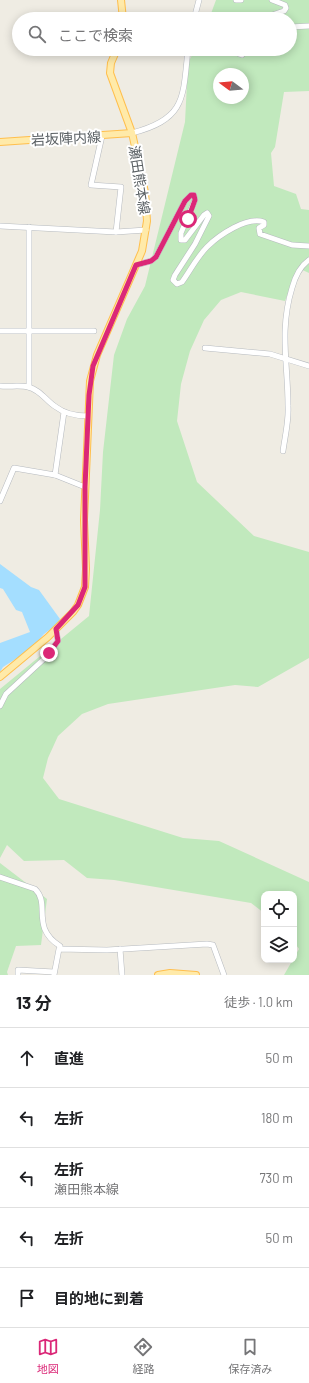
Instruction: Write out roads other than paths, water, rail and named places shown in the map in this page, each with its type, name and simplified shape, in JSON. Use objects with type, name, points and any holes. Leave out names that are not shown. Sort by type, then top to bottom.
[{"type":"main road","points":[[121,0],[122,12]]},
{"type":"main road","name":"瀬田熊本線","points":[[0,677],[56,629],[78,605],[85,587],[85,487],[88,416],[93,366],[136,265],[143,244],[147,221],[145,192],[132,133],[110,73],[111,63],[114,56]]},
{"type":"main road","name":"岩坂陣内線","points":[[0,142],[132,133]]},
{"type":"main road","points":[[158,975],[170,973],[196,975]]},
{"type":"street","points":[[196,12],[199,0]]},
{"type":"street","points":[[236,0],[241,0]]},
{"type":"street","points":[[272,0],[285,5],[286,8],[281,12]]},
{"type":"street","points":[[297,27],[309,26]]},
{"type":"street","points":[[132,133],[151,128],[163,122],[172,114],[184,91],[187,56]]},
{"type":"street","points":[[102,136],[91,185],[121,187],[116,232]]},
{"type":"street","points":[[136,265],[151,261],[156,257],[185,201],[191,195],[194,195],[196,198],[181,233],[181,240],[186,240],[190,237],[204,215],[207,213],[209,216],[195,244],[175,275],[173,280],[177,284],[182,282],[208,246],[229,231],[249,221],[264,222],[264,225],[258,228],[260,234],[292,245],[309,246]]},
{"type":"street","points":[[0,226],[116,232],[146,230]]},
{"type":"street","points":[[29,227],[29,387]]},
{"type":"street","points":[[283,451],[289,408],[284,357],[285,318],[289,297],[298,272],[309,260]]},
{"type":"street","points":[[0,331],[94,331]]},
{"type":"street","points":[[205,348],[256,352],[284,357],[309,366]]},
{"type":"street","points":[[0,386],[29,387],[44,396],[50,403],[64,412],[77,416],[88,416]]},
{"type":"street","points":[[55,475],[64,412]]},
{"type":"street","points":[[0,501],[14,468],[55,475],[85,487]]},
{"type":"street","points":[[0,706],[6,694],[45,658],[58,641],[56,629]]},
{"type":"street","points":[[0,877],[38,892],[40,897],[43,926],[47,935],[60,946]]},
{"type":"street","points":[[18,975],[18,970],[54,974],[59,949],[120,949],[213,945],[224,975]]},
{"type":"street","points":[[120,949],[122,975]]},
{"type":"water","points":[[0,564],[31,587],[39,590],[60,619],[56,625],[44,634],[30,650],[3,667],[0,672],[0,643],[30,632],[22,612],[16,610],[3,589],[0,588]]}]
